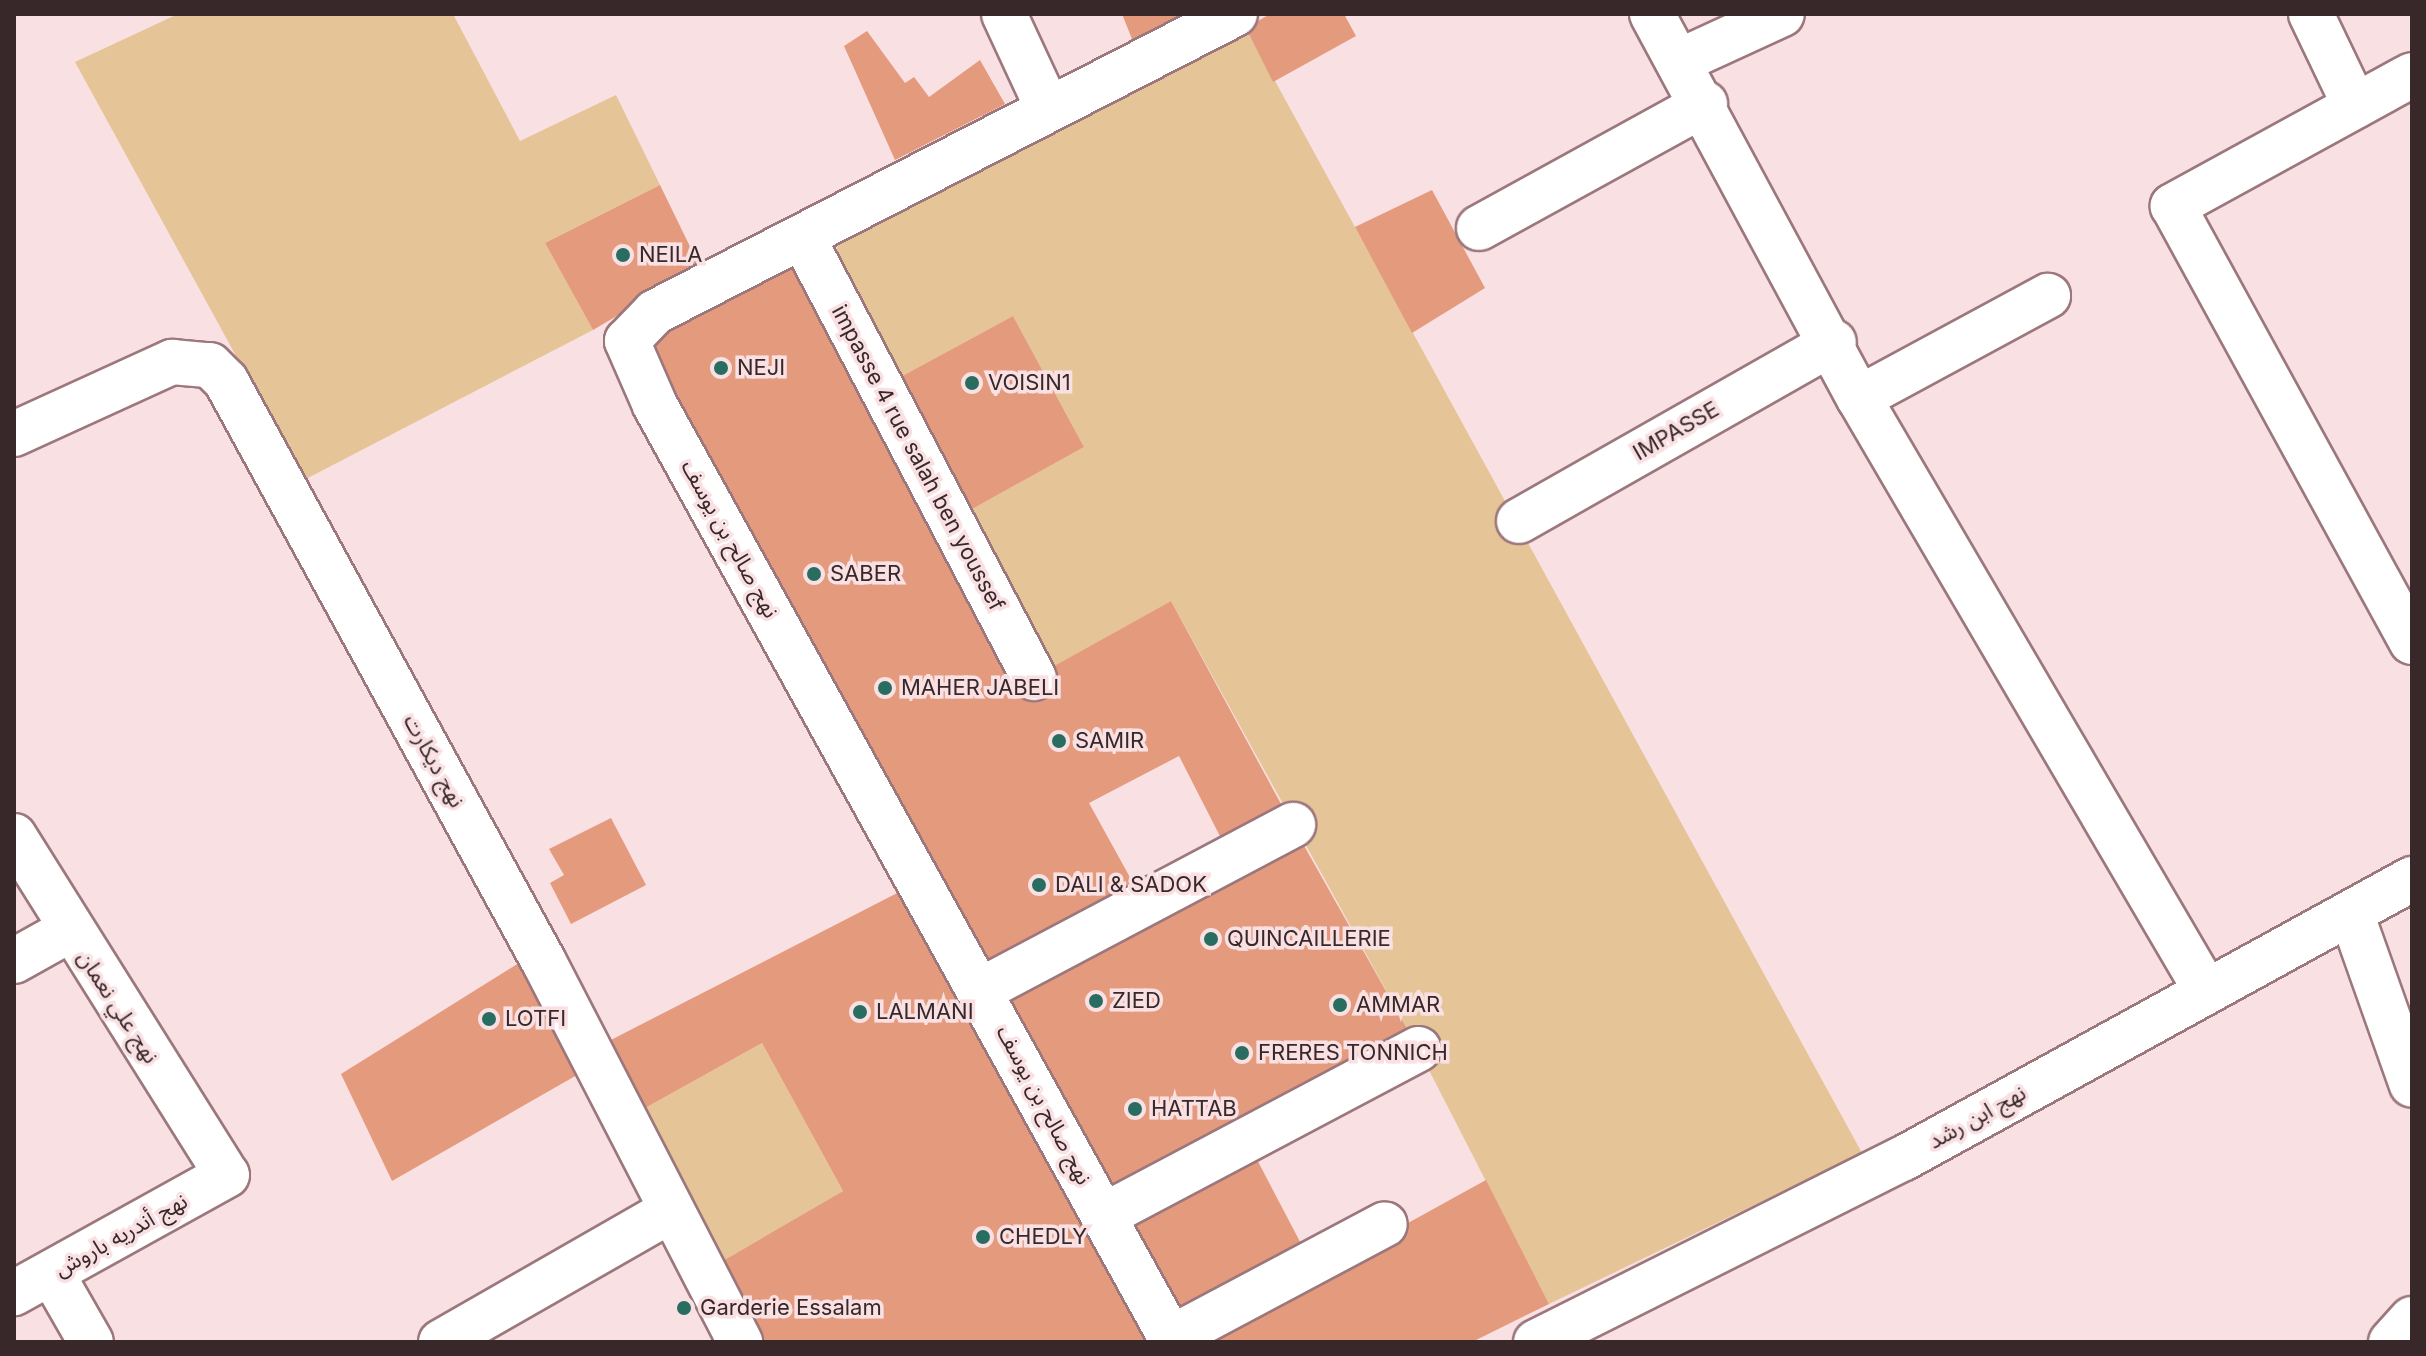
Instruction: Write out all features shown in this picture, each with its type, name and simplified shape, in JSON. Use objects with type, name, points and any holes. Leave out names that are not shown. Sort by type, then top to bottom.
[{"type":"street","points":[[1004,14],[1048,109]]},
{"type":"street","name":"نهج صالح بن يوسف","points":[[1172,1340],[983,989],[627,354],[635,327],[655,312],[1235,14]]},
{"type":"street","points":[[1652,14],[1705,104],[1834,342],[1859,398],[2205,989]]},
{"type":"street","points":[[1680,61],[1782,14]]},
{"type":"street","points":[[2311,14],[2355,106]]},
{"type":"street","points":[[2412,75],[2173,206],[2412,642]]},
{"type":"street","points":[[1479,228],[1705,104]]},
{"type":"street","name":"impasse 4 rue salah ben youssef","points":[[803,238],[1034,678]]},
{"type":"street","points":[[1859,398],[2048,296]]},
{"type":"street","name":"IMPASSE","points":[[1519,521],[1834,342]]},
{"type":"street","name":"نهج ديكارت","points":[[18,425],[172,362],[210,365],[226,381],[544,962],[740,1342]]},
{"type":"street","points":[[983,989],[1293,825]]},
{"type":"street","name":"نهج علي نعمان","points":[[14,836],[68,931],[227,1175]]},
{"type":"street","name":"نهج ابن رشد","points":[[1536,1342],[1904,1158],[2205,989],[2412,879]]},
{"type":"street","points":[[2351,913],[2412,1085]]},
{"type":"street","points":[[14,961],[68,931]]},
{"type":"street","points":[[1103,1216],[1419,1049]]},
{"type":"street","name":"نهج أندريه باروش","points":[[14,1293],[227,1175]]},
{"type":"street","points":[[449,1340],[670,1211]]},
{"type":"street","points":[[1172,1340],[1385,1224]]},
{"type":"street","points":[[52,1274],[91,1342]]},
{"type":"street","points":[[2391,1342],[2412,1319]]},
{"type":"shaded area","points":[[178,14],[453,14],[520,141],[616,95],[660,185],[545,243],[593,330],[304,480],[75,62]]},
{"type":"shaded area","points":[[1246,28],[1862,1153],[1549,1304],[1413,1039],[1171,601],[1048,670],[965,513],[1084,447],[1013,316],[893,381],[832,259],[844,233]]},
{"type":"shaded area","points":[[762,1043],[843,1191],[714,1266],[638,1112]]},
{"type":"building","points":[[1122,14],[1194,14],[1134,44]]},
{"type":"building","points":[[1270,14],[1344,14],[1356,36],[1273,82],[1246,28]]},
{"type":"building","points":[[867,31],[905,83],[914,77],[929,97],[980,60],[1005,104],[895,160],[844,46]]},
{"type":"building","name":"NEILA","points":[[660,185],[700,267],[593,330],[545,243]]},
{"type":"building","points":[[1432,190],[1485,288],[1412,333],[1355,227]]},
{"type":"building","points":[[796,258],[1022,684],[1171,601],[1287,815],[1225,846],[1179,756],[1089,803],[1138,892],[990,970],[645,348],[665,328]]},
{"type":"building","points":[[1013,316],[1084,447],[965,513],[893,381]]},
{"type":"building","points":[[611,818],[646,885],[571,924],[550,883],[564,875],[549,849]]},
{"type":"building","points":[[1298,835],[1413,1039],[1114,1199],[1002,993]]},
{"type":"building","points":[[905,889],[1155,1342],[756,1342],[714,1266],[843,1191],[762,1043],[638,1112],[605,1043]]},
{"type":"building","name":"LOTFI","points":[[519,963],[577,1075],[392,1181],[341,1074]]},
{"type":"building","points":[[1253,1152],[1308,1257],[1184,1322],[1130,1215]]},
{"type":"building","points":[[1486,1180],[1549,1304],[1472,1342],[1192,1342]]},
{"type":"place","name":"NEILA","points":[[623,255]]},
{"type":"place","name":"NEJI","points":[[721,368]]},
{"type":"place","name":"VOISIN1","points":[[972,383]]},
{"type":"place","name":"SABER","points":[[814,574]]},
{"type":"place","name":"MAHER JABELI","points":[[885,688]]},
{"type":"place","name":"SAMIR","points":[[1059,741]]},
{"type":"place","name":"DALI & SADOK","points":[[1039,885]]},
{"type":"place","name":"QUINCAILLERIE","points":[[1211,939]]},
{"type":"place","name":"ZIED","points":[[1096,1001]]},
{"type":"place","name":"AMMAR","points":[[1340,1005]]},
{"type":"place","name":"LALMANI","points":[[860,1012]]},
{"type":"place","name":"LOTFI","points":[[489,1019]]},
{"type":"place","name":"FRERES TONNICH","points":[[1242,1053]]},
{"type":"place","name":"HATTAB","points":[[1135,1109]]},
{"type":"place","name":"CHEDLY","points":[[983,1237]]},
{"type":"place","name":"Garderie Essalam","points":[[684,1308]]}]
